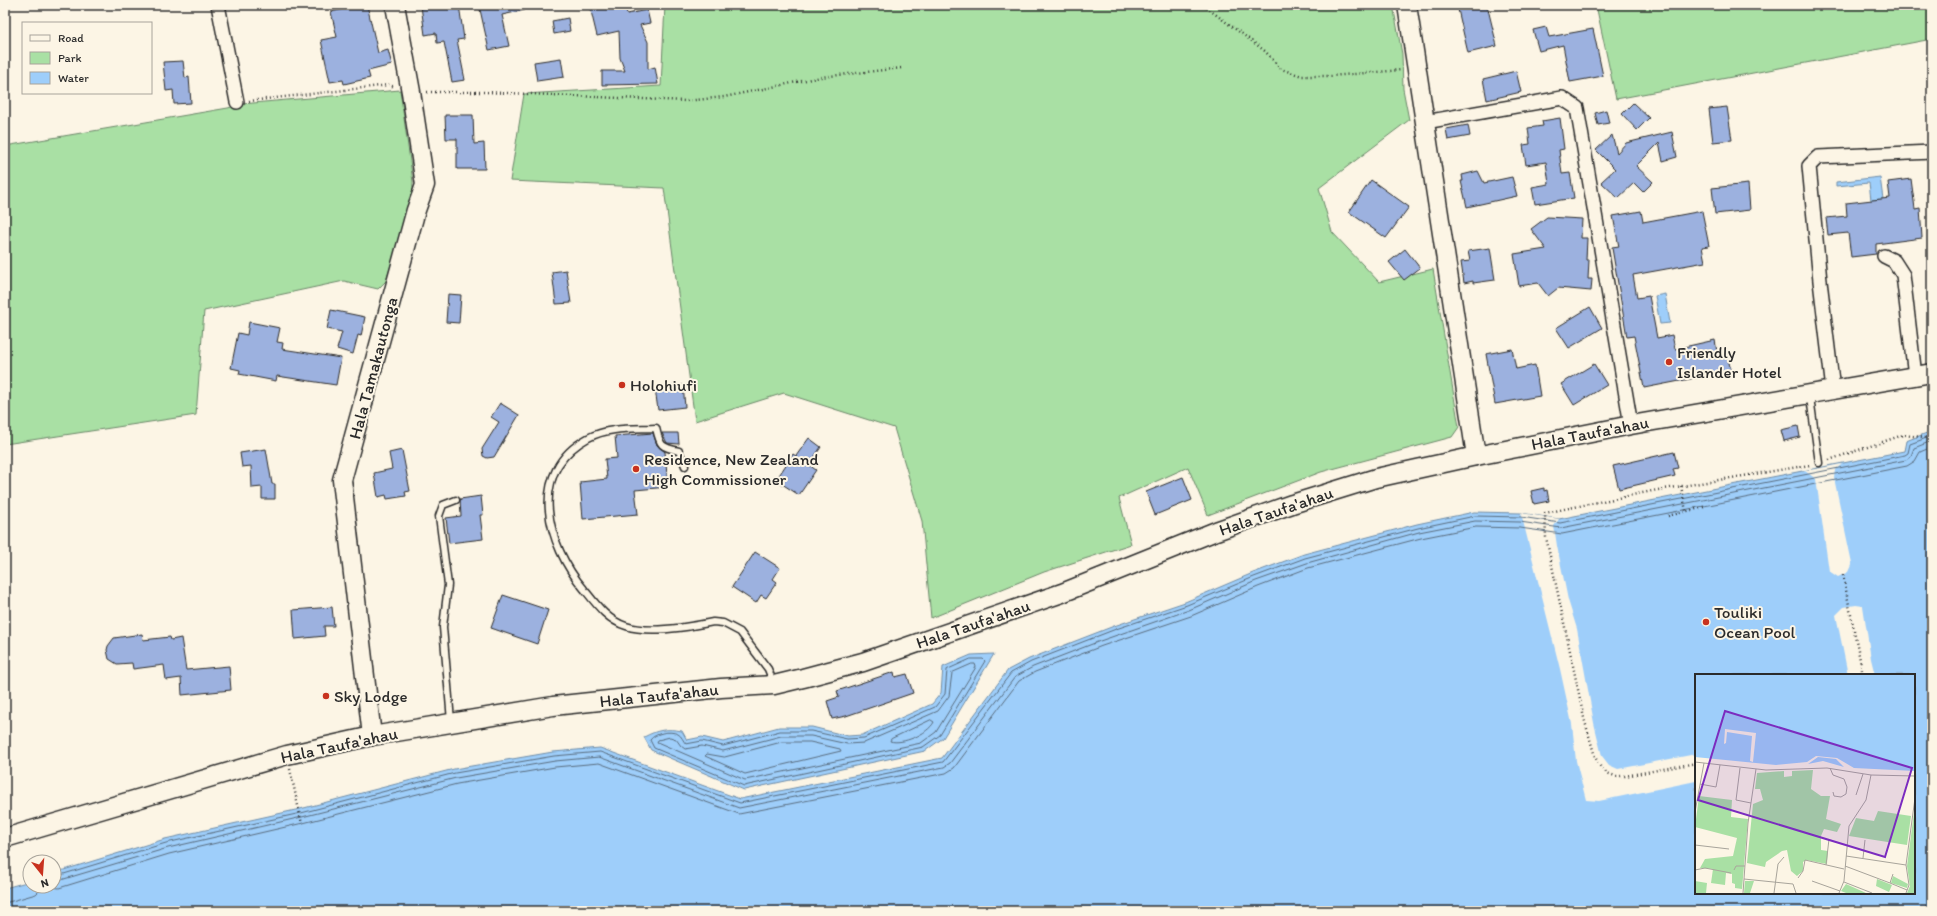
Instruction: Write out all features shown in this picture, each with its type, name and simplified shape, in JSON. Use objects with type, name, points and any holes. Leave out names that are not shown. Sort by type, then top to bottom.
[{"type":"street","points":[[218,5],[237,102]]},
{"type":"street","name":"Hala Tamakautonga","points":[[372,736],[342,480],[416,210],[425,185],[411,92],[395,5]]},
{"type":"street","points":[[1407,5],[1476,456]]},
{"type":"street","points":[[1425,122],[1562,98],[1577,108],[1631,425]]},
{"type":"street","points":[[1833,390],[1820,281],[1809,166],[1818,157],[1932,152]]},
{"type":"street","points":[[1884,256],[1894,261],[1903,275],[1924,375]]},
{"type":"street","name":"Hala Taufa'ahau","points":[[5,838],[287,755],[372,736],[553,706],[721,688],[774,685],[863,662],[1062,593],[1216,531],[1292,504],[1376,478],[1631,425],[1924,375]]},
{"type":"lane","points":[[1809,395],[1819,463]]},
{"type":"lane","points":[[685,466],[679,450],[664,447],[659,442],[656,428],[610,430],[588,438],[570,450],[558,462],[551,477],[548,499],[550,524],[558,550],[572,576],[609,618],[627,627],[651,630],[713,622],[732,626],[740,632],[768,669],[774,685]]},
{"type":"lane","points":[[451,722],[443,627],[448,585],[439,516],[443,505],[456,500]]},
{"type":"path","points":[[1203,5],[1265,51],[1281,69],[1302,76],[1331,76],[1416,69]]},
{"type":"path","points":[[237,102],[390,85],[411,92],[485,92],[686,101],[724,97],[821,78],[902,68]]},
{"type":"path","points":[[1695,763],[1625,776],[1615,776],[1601,768],[1595,757],[1584,718],[1546,537],[1546,513],[1680,486],[1819,463],[1903,435],[1931,438]]},
{"type":"path","points":[[1680,486],[1686,511]]},
{"type":"path","points":[[1668,516],[1704,507]]},
{"type":"path","points":[[1843,575],[1851,606],[1863,674]]},
{"type":"path","points":[[287,755],[302,824]]},
{"type":"green space","points":[[665,5],[1393,5],[1402,54],[1403,89],[1409,120],[1319,188],[1332,232],[1379,282],[1433,269],[1459,427],[1452,437],[1321,472],[1208,515],[1188,467],[1119,498],[1131,544],[1044,572],[931,618],[922,521],[894,428],[784,393],[695,421],[664,188],[510,181],[524,94],[661,86]]},
{"type":"green space","points":[[1596,5],[1932,5],[1932,39],[1616,99]]},
{"type":"green space","points":[[400,90],[413,182],[412,200],[386,281],[378,289],[344,281],[204,311],[196,415],[5,444],[5,146],[228,108],[242,104]]},
{"type":"water","points":[[1880,177],[1883,199],[1871,200],[1869,183],[1836,186],[1836,182]]},
{"type":"water","points":[[1665,294],[1670,323],[1660,324],[1655,296]]},
{"type":"water","points":[[1932,431],[1932,911],[5,911],[5,888],[22,883],[22,894],[62,894],[62,871],[165,839],[300,809],[454,769],[553,752],[600,748],[740,799],[942,758],[1008,670],[1029,659],[1114,626],[1185,602],[1253,573],[1304,554],[1417,524],[1474,512],[1521,513],[1559,519],[1904,451],[1906,441]]},
{"type":"water","points":[[994,654],[943,738],[925,751],[744,790],[651,750],[644,737],[658,731],[672,730],[682,731],[687,740],[702,737],[723,742],[779,727],[812,727],[848,736],[862,735],[932,704],[941,693],[943,667],[971,655]]},
{"type":"pier","points":[[1842,464],[1835,470],[1834,478],[1852,563],[1848,572],[1838,577],[1829,571],[1816,479],[1805,471]]},
{"type":"pier","points":[[1521,513],[1559,519],[1554,526],[1557,546],[1568,600],[1577,629],[1594,723],[1602,756],[1609,765],[1618,769],[1695,754],[1695,781],[1599,801],[1586,800],[1576,761],[1572,724],[1560,669]]},
{"type":"pier","points":[[1856,605],[1863,606],[1875,674],[1848,674],[1836,615],[1844,607]]},
{"type":"building","points":[[367,5],[378,53],[388,50],[392,65],[368,71],[370,78],[344,84],[343,80],[330,82],[321,40],[337,37],[331,12]]},
{"type":"building","points":[[459,5],[464,39],[457,40],[465,80],[452,82],[444,42],[437,43],[436,33],[425,35],[421,6]]},
{"type":"building","points":[[479,5],[524,5],[525,10],[502,15],[509,46],[489,50]]},
{"type":"building","points":[[597,5],[625,5],[627,14],[647,10],[650,23],[640,25],[648,42],[648,69],[655,67],[658,84],[602,85],[602,71],[625,71],[620,58],[619,31],[597,36],[590,7]]},
{"type":"building","points":[[1457,5],[1487,5],[1497,46],[1468,53]]},
{"type":"building","points":[[568,18],[570,31],[554,34],[552,21]]},
{"type":"building","points":[[1546,27],[1549,37],[1593,29],[1603,76],[1570,82],[1563,45],[1539,51],[1533,30]]},
{"type":"building","points":[[561,58],[564,77],[537,81],[534,62]]},
{"type":"building","points":[[183,61],[185,78],[189,77],[191,103],[174,104],[173,90],[166,91],[163,62]]},
{"type":"building","points":[[1516,71],[1521,92],[1487,100],[1483,79]]},
{"type":"building","points":[[1633,103],[1649,118],[1637,130],[1622,114]]},
{"type":"building","points":[[1727,107],[1732,140],[1713,142],[1709,109]]},
{"type":"building","points":[[1606,110],[1609,123],[1598,125],[1595,113]]},
{"type":"building","points":[[445,115],[473,115],[474,144],[484,143],[485,169],[457,169],[457,139],[446,139]]},
{"type":"building","points":[[1560,118],[1564,149],[1559,150],[1562,174],[1570,173],[1574,198],[1535,204],[1532,187],[1549,184],[1546,162],[1526,165],[1523,145],[1530,144],[1528,128],[1543,126],[1542,121]]},
{"type":"building","points":[[1468,125],[1470,136],[1448,140],[1446,129]]},
{"type":"building","points":[[1672,132],[1677,157],[1663,161],[1659,143],[1636,166],[1653,182],[1643,192],[1634,183],[1618,198],[1601,182],[1615,169],[1596,150],[1612,135],[1617,153],[1626,143]]},
{"type":"building","points":[[1478,171],[1484,183],[1512,177],[1517,196],[1467,207],[1461,181],[1463,181],[1462,175]]},
{"type":"building","points":[[1911,179],[1915,209],[1920,208],[1922,238],[1876,244],[1876,254],[1851,257],[1848,233],[1828,235],[1826,218],[1847,216],[1846,203],[1890,198],[1888,182]]},
{"type":"building","points":[[1371,180],[1409,207],[1386,238],[1349,212]]},
{"type":"building","points":[[1748,184],[1750,210],[1715,214],[1712,188]]},
{"type":"building","points":[[1641,211],[1643,222],[1702,211],[1709,246],[1702,247],[1705,262],[1633,275],[1637,298],[1649,296],[1657,338],[1672,335],[1675,349],[1715,340],[1717,352],[1726,350],[1731,371],[1644,388],[1634,336],[1627,337],[1612,248],[1619,247],[1613,216]]},
{"type":"building","points":[[1547,217],[1582,219],[1581,238],[1587,238],[1586,260],[1589,260],[1588,279],[1592,279],[1591,291],[1558,288],[1548,296],[1538,283],[1519,286],[1514,254],[1546,249],[1531,229]]},
{"type":"building","points":[[1490,248],[1495,280],[1464,283],[1461,262],[1470,261],[1468,251]]},
{"type":"building","points":[[1405,249],[1420,268],[1404,280],[1389,262]]},
{"type":"building","points":[[566,270],[571,303],[556,304],[552,272]]},
{"type":"building","points":[[448,294],[461,295],[459,323],[446,322]]},
{"type":"building","points":[[1590,307],[1602,328],[1569,348],[1556,328]]},
{"type":"building","points":[[331,310],[365,317],[361,336],[358,335],[353,354],[337,349],[342,332],[327,329]]},
{"type":"building","points":[[249,322],[280,328],[277,342],[283,343],[282,349],[341,358],[336,385],[277,376],[276,381],[239,374],[240,370],[231,368],[238,333],[247,335]]},
{"type":"building","points":[[1512,349],[1516,369],[1535,365],[1540,396],[1495,404],[1486,354]]},
{"type":"building","points":[[1594,364],[1607,385],[1574,405],[1561,384]]},
{"type":"building","points":[[683,385],[685,407],[658,410],[655,388]]},
{"type":"building","points":[[500,403],[519,415],[494,457],[487,458],[483,456],[482,449],[499,422],[491,417]]},
{"type":"building","points":[[1798,426],[1800,437],[1784,441],[1781,430]]},
{"type":"building","name":"Residence, New Zealand High Commissioner","points":[[653,433],[657,445],[665,452],[668,487],[635,490],[638,514],[583,519],[580,482],[607,479],[605,459],[617,458],[615,436]]},
{"type":"building","points":[[662,433],[678,433],[679,444],[667,443]]},
{"type":"building","points":[[809,438],[821,447],[809,465],[816,470],[799,495],[776,480],[793,454],[796,456]]},
{"type":"building","points":[[266,449],[272,484],[275,484],[275,499],[262,499],[262,487],[252,488],[251,466],[242,467],[240,453]]},
{"type":"building","points":[[402,450],[410,491],[405,492],[406,496],[387,499],[386,495],[378,497],[374,473],[392,469],[389,453]]},
{"type":"building","points":[[1674,452],[1678,468],[1673,469],[1675,476],[1619,489],[1613,466]]},
{"type":"building","points":[[1183,477],[1192,500],[1155,515],[1146,492]]},
{"type":"building","points":[[1544,488],[1544,491],[1547,490],[1549,501],[1534,504],[1531,491]]},
{"type":"building","points":[[481,496],[483,515],[480,515],[483,539],[449,543],[446,518],[461,516],[460,499]]},
{"type":"building","points":[[755,552],[780,568],[773,579],[777,582],[766,598],[761,595],[756,603],[732,587]]},
{"type":"building","points":[[503,595],[548,610],[537,644],[491,628]]},
{"type":"building","points":[[332,607],[334,626],[324,626],[325,636],[295,639],[293,610]]},
{"type":"building","points":[[142,634],[143,640],[170,637],[171,640],[181,638],[186,670],[229,666],[231,690],[182,695],[181,678],[166,680],[164,665],[133,669],[132,663],[117,664],[109,659],[107,650],[114,638]]},
{"type":"building","points":[[894,672],[895,677],[907,674],[913,693],[846,716],[832,719],[827,701],[839,697],[837,691]]},
{"type":"place","name":"Friendly Islander Hotel","points":[[1669,362]]},
{"type":"place","name":"Holohiufi","points":[[622,385]]},
{"type":"place","name":"Residence, New Zealand High Commissioner","points":[[636,469]]},
{"type":"place","name":"Touliki Ocean Pool","points":[[1706,622]]},
{"type":"place","name":"Sky Lodge","points":[[326,696]]}]
